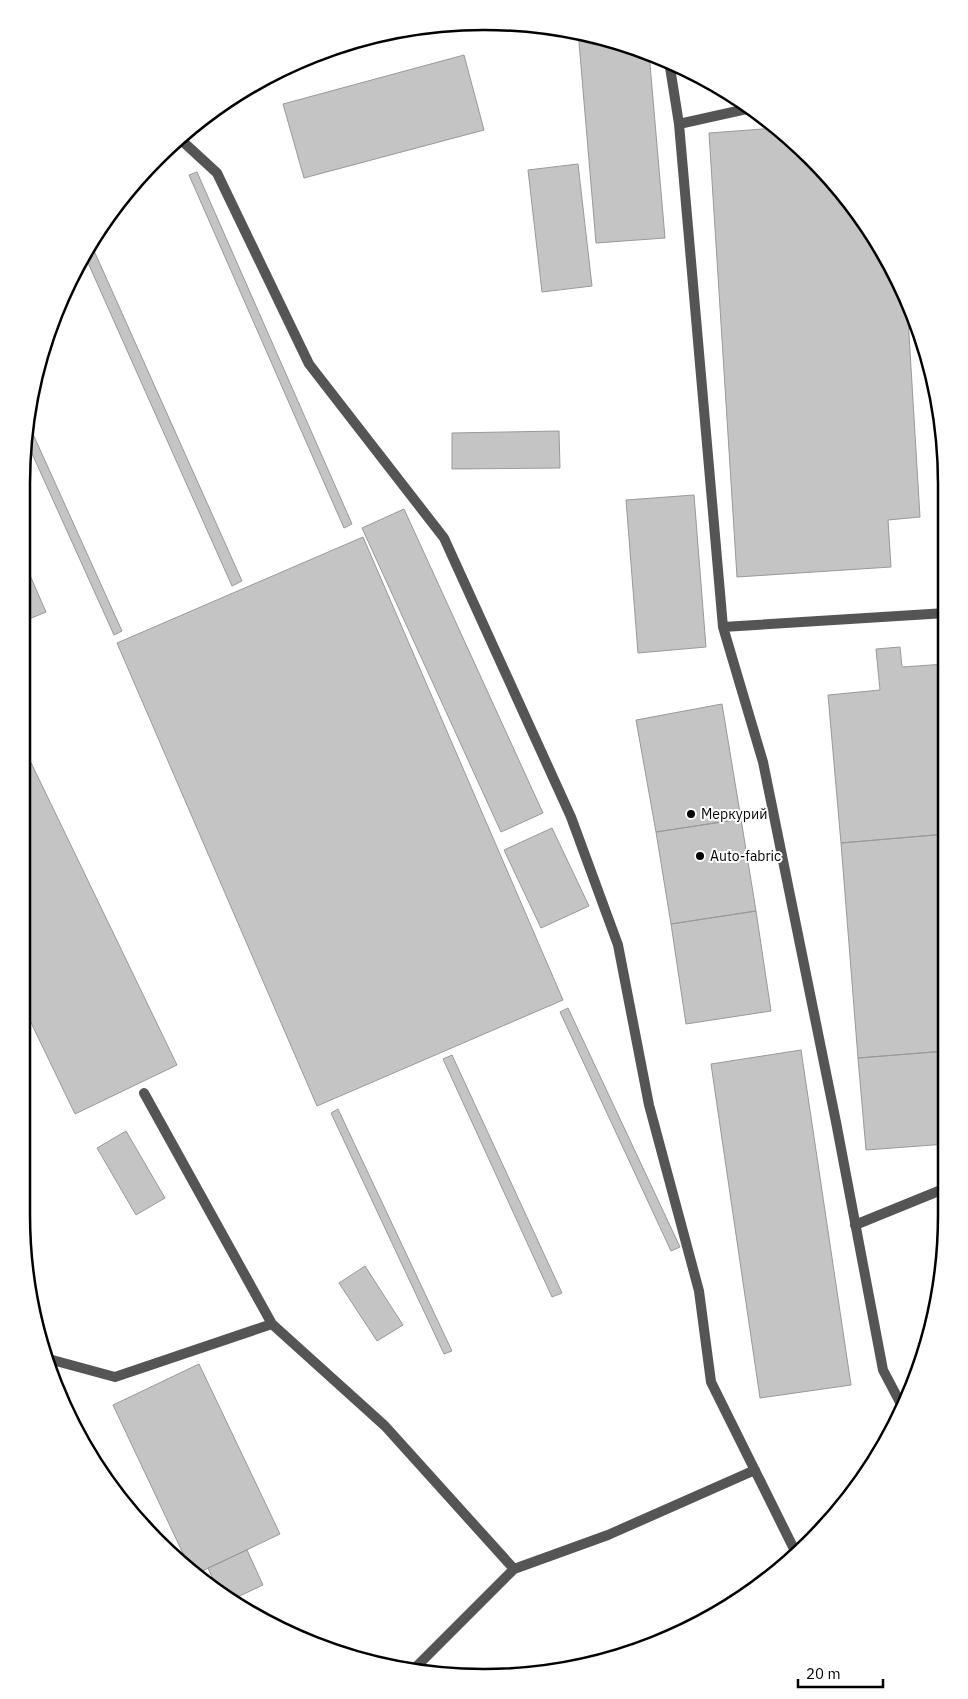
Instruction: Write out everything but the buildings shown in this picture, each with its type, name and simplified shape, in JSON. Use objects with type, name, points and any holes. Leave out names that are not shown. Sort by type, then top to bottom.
[{"type":"lane","points":[[671,71],[680,124],[723,627],[763,762],[836,1122],[883,1370],[898,1399]]},
{"type":"lane","points":[[680,124],[741,110]]},
{"type":"lane","points":[[185,143],[217,173],[308,364],[444,538],[571,817],[618,945],[649,1105],[699,1291],[711,1382],[793,1547]]},
{"type":"lane","points":[[723,627],[938,614]]},
{"type":"lane","points":[[144,1093],[272,1324],[385,1426],[514,1569]]},
{"type":"lane","points":[[856,1225],[938,1191]]},
{"type":"lane","points":[[54,1360],[115,1377],[272,1324]]},
{"type":"lane","points":[[419,1664],[514,1569],[608,1535],[755,1470]]},
{"type":"place","name":"Меркурий","points":[[691,814]]},
{"type":"place","name":"Auto-fabric","points":[[700,856]]}]
